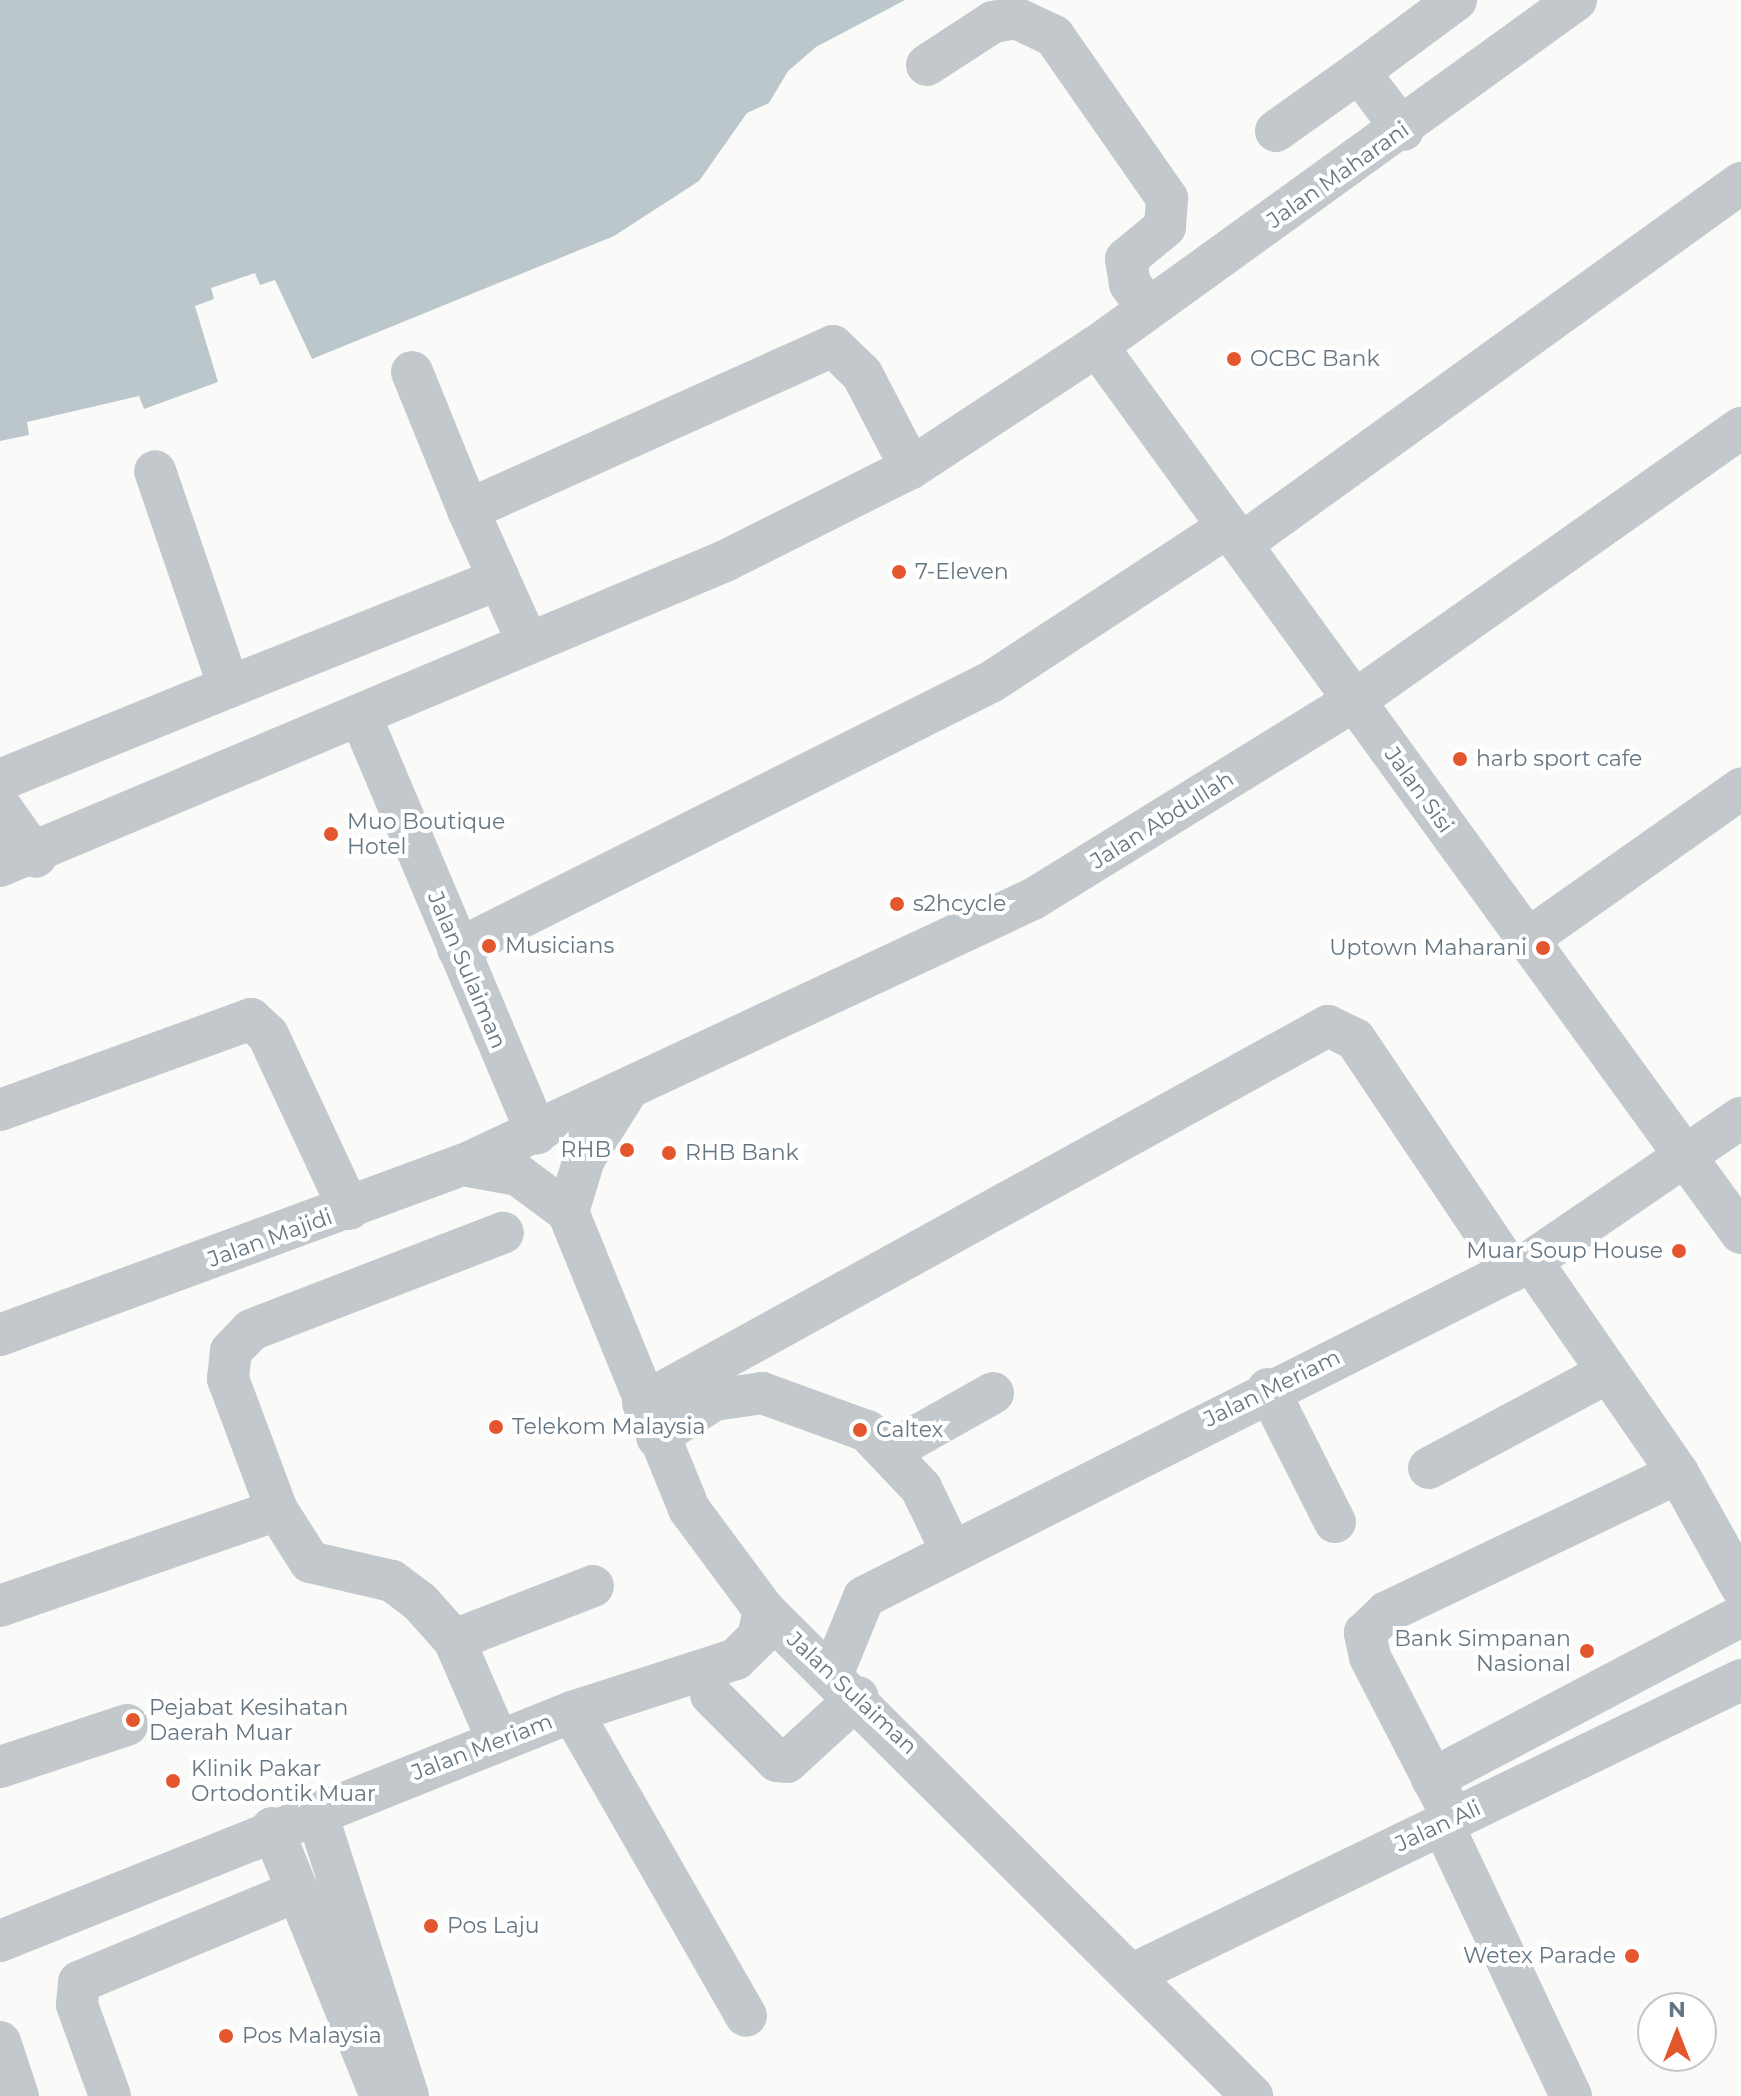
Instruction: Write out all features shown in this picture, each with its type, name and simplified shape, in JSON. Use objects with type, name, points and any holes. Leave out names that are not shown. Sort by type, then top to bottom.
[{"type":"street","points":[[1276,131],[1456,0]]},
{"type":"street","name":"Jalan Maharani","points":[[18,861],[361,717],[526,639],[725,561],[911,468],[1097,346],[1403,130],[1576,0]]},
{"type":"street","points":[[927,65],[993,22],[1016,18],[1054,36],[1167,198],[1165,227],[1126,259],[1130,284],[1148,308]]},
{"type":"street","points":[[1359,72],[1403,130]]},
{"type":"street","points":[[458,949],[991,682],[1234,536],[1741,183]]},
{"type":"street","points":[[468,510],[833,346],[862,374],[911,468]]},
{"type":"street","name":"Jalan Sisi","points":[[1097,346],[1741,1233]]},
{"type":"street","points":[[412,372],[468,510],[526,639]]},
{"type":"street","name":"Jalan Abdullah","points":[[537,1133],[1033,899],[1354,701],[1741,428]]},
{"type":"street","points":[[155,471],[229,687]]},
{"type":"street","points":[[0,780],[499,579]]},
{"type":"street","name":"Jalan Sulaiman","points":[[361,717],[537,1133]]},
{"type":"street","points":[[1528,939],[1741,789]]},
{"type":"street","points":[[0,806],[18,861]]},
{"type":"street","points":[[0,1110],[251,1019],[268,1035],[349,1209]]},
{"type":"street","points":[[650,1420],[1328,1026],[1355,1039],[1521,1266],[1607,1373],[1678,1473],[1741,1586]]},
{"type":"street","points":[[463,1165],[518,1175],[568,1212],[584,1159],[625,1094]]},
{"type":"street","name":"Jalan Meriam","points":[[845,1686],[864,1597],[1268,1389],[1521,1266],[1687,1158],[1741,1118]]},
{"type":"street","name":"Jalan Majidi","points":[[0,1335],[349,1209],[537,1133]]},
{"type":"street","name":"Jalan Sulaiman","points":[[568,1212],[650,1420],[717,1555],[764,1610],[1135,1973],[1252,2096]]},
{"type":"street","points":[[498,1741],[454,1640],[392,1581],[310,1562],[277,1510],[228,1379],[231,1351],[251,1330],[503,1233]]},
{"type":"street","points":[[1429,1468],[1607,1373]]},
{"type":"street","points":[[1268,1389],[1335,1522]]},
{"type":"street","points":[[650,1420],[714,1400],[762,1393],[867,1431],[892,1450],[951,1550]]},
{"type":"street","points":[[892,1450],[993,1393]]},
{"type":"street","points":[[1571,2096],[1432,1779],[1370,1657],[1365,1633],[1387,1612],[1678,1473]]},
{"type":"street","points":[[0,1606],[277,1510]]},
{"type":"street","points":[[454,1640],[593,1586]]},
{"type":"street","name":"Jalan Meriam","points":[[0,1941],[272,1828],[572,1712],[736,1659],[758,1637],[764,1610]]},
{"type":"street","points":[[1432,1779],[1741,1616]]},
{"type":"street","name":"Jalan Ali","points":[[1135,1973],[1741,1680]]},
{"type":"street","points":[[711,1695],[777,1761],[787,1762],[845,1686]]},
{"type":"street","points":[[572,1712],[746,2016]]},
{"type":"street","points":[[0,1767],[127,1725]]},
{"type":"street","points":[[316,1811],[408,2096]]},
{"type":"street","points":[[272,1828],[379,2096]]},
{"type":"street","points":[[110,2096],[77,2005],[79,1982],[298,1891]]},
{"type":"street","points":[[0,2042],[18,2096]]},
{"type":"shaded area","points":[[0,0],[905,0],[816,47],[788,71],[769,103],[747,113],[699,181],[614,236],[312,359],[275,280],[260,285],[255,273],[211,288],[214,299],[195,306],[218,382],[144,409],[139,396],[27,422],[29,435],[0,441]]},
{"type":"place","name":"OCBC Bank","points":[[1234,359]]},
{"type":"place","name":"7-Eleven","points":[[899,572]]},
{"type":"place","name":"harb sport cafe","points":[[1460,759]]},
{"type":"place","name":"Muo Boutique Hotel","points":[[331,834]]},
{"type":"place","name":"s2hcycle","points":[[897,904]]},
{"type":"place","name":"Musicians","points":[[489,946]]},
{"type":"place","name":"Uptown Maharani","points":[[1543,948]]},
{"type":"place","name":"RHB","points":[[627,1150]]},
{"type":"place","name":"RHB Bank","points":[[669,1153]]},
{"type":"place","name":"Muar Soup House","points":[[1679,1251]]},
{"type":"place","name":"Telekom Malaysia","points":[[496,1427]]},
{"type":"place","name":"Caltex","points":[[860,1430]]},
{"type":"place","name":"Bank Simpanan Nasional","points":[[1587,1651]]},
{"type":"place","name":"Pejabat Kesihatan Daerah Muar","points":[[133,1720]]},
{"type":"place","name":"Klinik Pakar Ortodontik Muar","points":[[173,1781]]},
{"type":"place","name":"Pos Laju","points":[[431,1926]]},
{"type":"place","name":"Wetex Parade","points":[[1632,1956]]},
{"type":"place","name":"Pos Malaysia","points":[[226,2036]]}]
